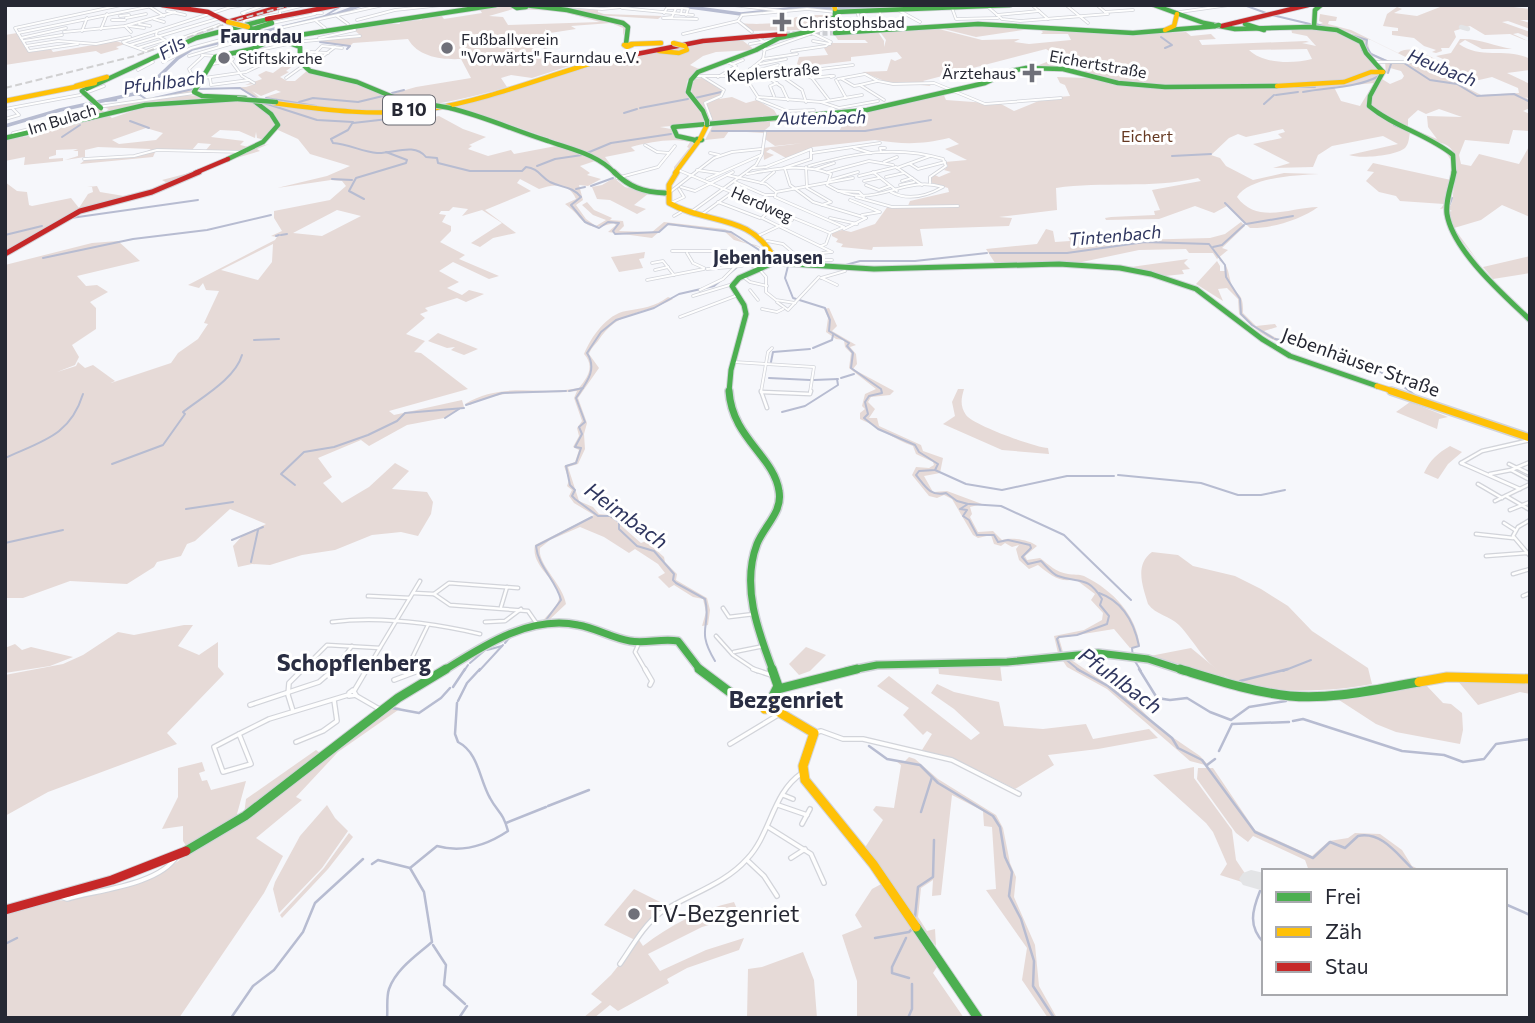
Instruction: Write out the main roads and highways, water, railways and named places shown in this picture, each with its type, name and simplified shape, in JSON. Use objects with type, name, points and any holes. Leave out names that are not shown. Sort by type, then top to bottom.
[{"type":"main road","points":[[159,7],[238,25],[276,40],[295,40],[334,24],[397,21],[496,5]]},
{"type":"main road","points":[[512,5],[517,8],[529,6]]},
{"type":"main road","points":[[524,5],[573,11],[623,23],[628,27],[628,44]]},
{"type":"main road","points":[[665,193],[697,140],[704,135],[708,122],[704,111],[689,95],[696,78],[764,45],[771,38],[818,30],[835,17],[835,9],[858,14],[879,10],[901,12],[1010,5]]},
{"type":"main road","points":[[834,33],[929,25],[1001,24],[1133,33],[1218,26],[1305,5]]},
{"type":"main road","points":[[1158,6],[1218,26],[1305,5]]},
{"type":"main road","points":[[1314,27],[1315,10],[1321,5]]},
{"type":"main road","points":[[5,101],[79,89],[139,67],[173,45],[206,31],[271,21],[335,6]]},
{"type":"main road","points":[[238,25],[288,7]]},
{"type":"main road","points":[[1179,14],[1184,27],[1205,27]]},
{"type":"main road","points":[[1152,32],[1170,29],[1179,14]]},
{"type":"main road","points":[[1263,29],[1259,21],[1267,15]]},
{"type":"main road","points":[[206,31],[271,21]]},
{"type":"main road","points":[[929,25],[1009,24],[1152,32],[1251,24],[1263,29],[1314,27],[1354,37],[1380,65],[1368,99],[1372,110],[1393,124],[1435,140],[1453,155],[1456,180],[1447,211],[1449,225],[1484,273],[1530,320]]},
{"type":"main road","name":"B 10","points":[[275,102],[351,113],[429,109],[476,99],[638,52],[785,33]]},
{"type":"main road","points":[[5,254],[80,211],[152,192],[247,152],[274,134],[278,125],[275,117],[248,98],[205,96],[199,84],[219,56],[246,52],[276,40]]},
{"type":"main road","points":[[295,40],[300,47],[300,58],[305,68],[357,82],[393,97],[490,118],[546,141],[587,153],[642,191],[665,193]]},
{"type":"main road","points":[[628,44],[685,46]]},
{"type":"main road","points":[[628,44],[639,49],[674,46]]},
{"type":"main road","name":"B 10","points":[[8,137],[166,103],[237,99],[352,112],[425,108],[474,99],[625,52],[629,49],[628,44]]},
{"type":"main road","name":"B 10","points":[[584,64],[674,46]]},
{"type":"main road","name":"Eichertstraße","points":[[697,140],[677,136],[673,127],[859,111],[984,84],[1011,71],[1029,68],[1063,69],[1118,83],[1166,88],[1309,86],[1343,82],[1380,65]]},
{"type":"main road","points":[[5,101],[83,87],[139,67]]},
{"type":"main road","points":[[16,99],[79,89],[106,112]]},
{"type":"main road","points":[[42,129],[106,112],[166,103]]},
{"type":"main road","points":[[665,193],[669,203],[681,214],[736,223],[760,235],[767,242],[773,259],[733,284],[746,314],[728,391],[731,410],[743,438],[774,476],[780,493],[776,511],[756,545],[751,576],[754,614],[778,689],[769,706]]},
{"type":"main road","name":"Jebenhäuser Straße","points":[[773,259],[791,265],[933,268],[1059,262],[1106,266],[1158,276],[1192,286],[1211,296],[1260,340],[1290,356],[1530,439]]},
{"type":"main road","points":[[5,910],[108,882],[177,856],[242,818],[381,710],[492,642],[537,624],[569,622],[626,641],[639,643],[665,638],[680,642],[695,663],[720,685],[745,701],[769,706],[814,733],[815,739],[804,757],[802,773],[873,864],[978,1018]]},
{"type":"main road","points":[[778,689],[852,669],[893,663],[1007,662],[1098,653],[1139,657],[1245,689],[1292,696],[1345,694],[1447,677],[1530,679]]},
{"type":"waterway","name":"Fils","points":[[323,17],[343,5]]},
{"type":"waterway","name":"Fils","points":[[5,126],[60,110],[134,94],[149,86],[178,58],[192,49],[337,14],[361,5]]},
{"type":"waterway","name":"Fils","points":[[675,5],[741,14],[796,8],[887,8]]},
{"type":"waterway","name":"Heubach","points":[[1244,5],[1266,13]]},
{"type":"waterway","name":"Heubach","points":[[1272,15],[1310,24]]},
{"type":"waterway","name":"Heubach","points":[[1316,24],[1367,40],[1366,46],[1371,54],[1391,63],[1404,63],[1430,80],[1457,84],[1477,96],[1514,94],[1530,102]]},
{"type":"waterway","points":[[1161,37],[1172,45],[1165,48]]},
{"type":"waterway","points":[[320,42],[350,46],[347,49]]},
{"type":"waterway","points":[[1362,50],[1368,58]]},
{"type":"waterway","points":[[1388,73],[1391,64]]},
{"type":"waterway","points":[[1303,92],[1352,85],[1379,76]]},
{"type":"waterway","points":[[1143,87],[1159,88]]},
{"type":"waterway","points":[[1295,87],[1315,87]]},
{"type":"waterway","name":"Pfuhlbach","points":[[199,89],[240,88],[256,98]]},
{"type":"waterway","name":"Pfuhlbach","points":[[154,98],[193,89]]},
{"type":"waterway","points":[[392,93],[404,90]]},
{"type":"waterway","points":[[695,98],[721,92]]},
{"type":"waterway","points":[[1276,95],[1298,92]]},
{"type":"waterway","name":"Fils","points":[[131,95],[140,95],[146,99]]},
{"type":"waterway","points":[[1264,104],[1274,95]]},
{"type":"waterway","points":[[299,102],[313,98],[358,102],[383,96]]},
{"type":"waterway","points":[[266,98],[316,106]]},
{"type":"waterway","points":[[640,108],[688,99]]},
{"type":"waterway","name":"Pfuhlbach","points":[[102,101],[116,100]]},
{"type":"waterway","name":"Pfuhlbach","points":[[90,104],[99,102]]},
{"type":"waterway","name":"Pfuhlbach","points":[[264,103],[317,120],[353,122],[348,130],[331,139],[333,143],[377,153],[387,152]]},
{"type":"waterway","points":[[624,113],[637,109]]},
{"type":"waterway","points":[[353,123],[397,118]]},
{"type":"waterway","name":"Autenbach","points":[[712,131],[865,131],[931,120]]},
{"type":"waterway","points":[[130,121],[149,128]]},
{"type":"waterway","points":[[62,137],[80,125]]},
{"type":"waterway","points":[[1394,125],[1414,133]]},
{"type":"waterway","name":"Autenbach","points":[[587,153],[611,143],[671,134]]},
{"type":"waterway","name":"Pfuhlbach","points":[[387,152],[416,150],[426,157],[437,158],[438,163],[470,171],[522,171],[526,167],[530,168],[550,182],[578,193],[581,197],[571,205],[585,222],[599,228],[608,222],[619,223],[613,231],[615,234],[659,232],[668,224],[731,232],[761,251]]},
{"type":"waterway","points":[[364,199],[349,191],[356,178],[406,163],[407,160],[387,152]]},
{"type":"waterway","points":[[1172,156],[1211,154]]},
{"type":"waterway","name":"Autenbach","points":[[537,166],[555,159],[582,155]]},
{"type":"waterway","points":[[591,186],[613,178]]},
{"type":"waterway","points":[[332,179],[352,180]]},
{"type":"waterway","points":[[576,189],[585,187]]},
{"type":"waterway","points":[[1450,204],[1452,198]]},
{"type":"waterway","points":[[71,218],[198,200]]},
{"type":"waterway","points":[[1225,203],[1246,224],[1293,216]]},
{"type":"waterway","points":[[43,258],[133,239],[207,230],[271,215]]},
{"type":"waterway","points":[[1213,247],[1222,245],[1244,225]]},
{"type":"waterway","points":[[5,235],[42,226]]},
{"type":"waterway","points":[[281,235],[287,234]]},
{"type":"waterway","name":"Tintenbach","points":[[990,253],[1067,253],[1145,242],[1209,244],[1225,265],[1226,277],[1240,299],[1241,314],[1252,325],[1273,338]]},
{"type":"waterway","name":"Heimbach","points":[[583,388],[591,371],[587,353],[601,332],[616,320],[654,308],[679,294],[714,286],[747,259],[761,251]]},
{"type":"waterway","name":"Heimbach","points":[[761,251],[767,255]]},
{"type":"waterway","name":"Tintenbach","points":[[842,266],[860,261],[915,261],[987,253]]},
{"type":"waterway","name":"Pfuhlbach","points":[[788,266],[785,278],[793,298],[825,308],[830,320],[829,331],[849,343],[847,346],[853,353],[851,368],[881,389],[882,393],[869,396],[865,402],[868,414],[864,418],[878,429],[915,445],[919,452],[938,464],[935,470]]},
{"type":"waterway","points":[[813,348],[832,340],[833,335]]},
{"type":"waterway","points":[[254,340],[279,339]]},
{"type":"waterway","name":"Tintenbach","points":[[1275,339],[1342,350],[1396,381],[1416,396]]},
{"type":"waterway","points":[[771,362],[773,352],[810,349]]},
{"type":"waterway","points":[[112,464],[163,445],[185,414],[183,412],[225,380],[242,355]]},
{"type":"waterway","points":[[841,378],[854,374]]},
{"type":"waterway","points":[[769,378],[810,380]]},
{"type":"waterway","points":[[782,412],[805,406],[838,385],[837,379]]},
{"type":"waterway","points":[[814,380],[837,379]]},
{"type":"waterway","points":[[569,391],[583,388]]},
{"type":"waterway","name":"Heimbach","points":[[583,388],[576,398],[585,422],[579,427],[582,434],[575,447],[581,448],[576,463],[566,466],[570,485],[575,490],[572,496],[598,516],[610,516],[619,522],[619,529],[637,546],[654,551],[674,574],[673,580],[676,583],[705,599],[706,641],[715,661]]},
{"type":"waterway","points":[[466,405],[502,393],[566,391]]},
{"type":"waterway","points":[[5,458],[43,441],[62,428],[71,419],[83,394]]},
{"type":"waterway","points":[[295,485],[281,474],[304,452],[334,447],[368,435],[397,421],[405,413],[464,408]]},
{"type":"waterway","points":[[445,418],[459,409]]},
{"type":"waterway","points":[[935,470],[966,484],[1002,490],[1067,476],[1114,476]]},
{"type":"waterway","name":"Pfuhlbach","points":[[935,470],[919,471],[916,475],[932,492],[946,493],[957,501],[968,504],[960,509],[967,510],[963,516],[969,520],[977,535],[994,535],[998,542],[1008,540],[1030,545],[1031,548],[1022,557],[1028,564],[1041,561],[1056,575],[1087,583],[1097,591],[1102,599],[1100,605],[1109,616],[1107,624],[1077,635],[1059,637],[1057,639],[1061,653]]},
{"type":"waterway","points":[[1118,475],[1201,483],[1238,495],[1261,495],[1285,490]]},
{"type":"waterway","points":[[186,509],[233,502]]},
{"type":"waterway","points":[[969,504],[1001,506],[1064,535],[1131,600]]},
{"type":"waterway","points":[[546,620],[561,600],[537,554],[536,546],[592,517]]},
{"type":"waterway","points":[[232,540],[263,527]]},
{"type":"waterway","points":[[5,543],[63,530]]},
{"type":"waterway","points":[[251,562],[258,530]]},
{"type":"waterway","points":[[1099,593],[1114,601],[1130,621],[1139,646],[1132,648],[1133,658],[1141,671]]},
{"type":"waterway","points":[[505,643],[510,637],[528,630]]},
{"type":"waterway","points":[[479,671],[503,645]]},
{"type":"waterway","points":[[487,650],[502,646]]},
{"type":"waterway","points":[[470,663],[484,651]]},
{"type":"waterway","name":"Pfuhlbach","points":[[1064,658],[1079,670]]},
{"type":"waterway","points":[[1283,671],[1311,660]]},
{"type":"waterway","points":[[464,671],[468,665]]},
{"type":"waterway","points":[[453,687],[465,669]]},
{"type":"waterway","points":[[458,701],[467,683],[480,669]]},
{"type":"waterway","points":[[1139,669],[1157,698],[1187,698],[1210,712],[1231,720],[1249,707],[1286,701]]},
{"type":"waterway","points":[[1240,681],[1288,669]]},
{"type":"waterway","name":"Pfuhlbach","points":[[1079,670],[1108,686],[1172,738],[1178,748],[1202,760],[1255,832],[1313,858],[1330,842],[1345,848],[1358,836],[1367,835],[1390,846],[1413,869]]},
{"type":"waterway","points":[[392,708],[419,713],[441,698],[450,688]]},
{"type":"waterway","points":[[410,868],[437,846],[465,848],[492,840],[508,831],[486,791],[474,760],[458,742],[455,734],[457,703]]},
{"type":"waterway","points":[[1293,721],[1303,719],[1402,751],[1444,755],[1463,762],[1484,759],[1496,744],[1530,739]]},
{"type":"waterway","points":[[1219,751],[1232,724],[1289,722]]},
{"type":"waterway","name":"Heimbach","points":[[869,746],[887,759],[920,765],[932,777]]},
{"type":"waterway","points":[[1207,765],[1215,759]]},
{"type":"waterway","points":[[921,812],[932,777]]},
{"type":"waterway","name":"Heimbach","points":[[932,777],[993,816],[1000,827],[1005,857],[1012,872],[1009,896],[1021,919],[1034,961],[1033,986],[1054,1018]]},
{"type":"waterway","points":[[548,806],[589,790]]},
{"type":"waterway","points":[[506,823],[546,807]]},
{"type":"waterway","points":[[915,917],[918,887],[933,877],[934,840]]},
{"type":"waterway","points":[[231,1018],[253,986],[274,970],[303,932],[315,903],[363,859]]},
{"type":"waterway","points":[[372,864],[378,860],[410,868]]},
{"type":"waterway","points":[[387,1018],[392,982],[408,963],[432,942],[424,892],[410,868]]},
{"type":"waterway","points":[[1260,891],[1253,918],[1255,931],[1262,941]]},
{"type":"waterway","name":"Pfuhlbach","points":[[1507,905],[1530,915]]},
{"type":"waterway","points":[[875,938],[909,932],[913,928]]},
{"type":"waterway","points":[[5,944],[17,938]]},
{"type":"waterway","points":[[906,938],[892,967],[892,973],[909,978]]},
{"type":"waterway","points":[[433,945],[446,965],[444,985],[465,1004]]},
{"type":"waterway","points":[[908,1018],[912,1009],[912,984]]},
{"type":"waterway","points":[[459,1018],[467,1006]]},
{"type":"tunnel","points":[[785,34],[835,33]]},
{"type":"railway","points":[[5,88],[135,56],[240,19],[291,5]]},
{"type":"railway","points":[[790,5],[858,5]]},
{"type":"place","name":"Christophsbad","points":[[782,22]]},
{"type":"place","name":"Fußballverein \"Vorwärts\" Faurndau e.V.","points":[[447,48]]},
{"type":"place","name":"Stiftskirche","points":[[224,58]]},
{"type":"place","name":"Ärztehaus","points":[[1032,73]]},
{"type":"place","name":"TV-Bezgenriet","points":[[634,914]]},
{"type":"district","name":"Faurndau","points":[[261,36]]},
{"type":"district","name":"Jebenhausen","points":[[768,257]]},
{"type":"district","name":"Schopflenberg","points":[[354,663]]},
{"type":"district","name":"Bezgenriet","points":[[786,700]]},
{"type":"park label","name":"Eichert","points":[[1147,136]]}]
